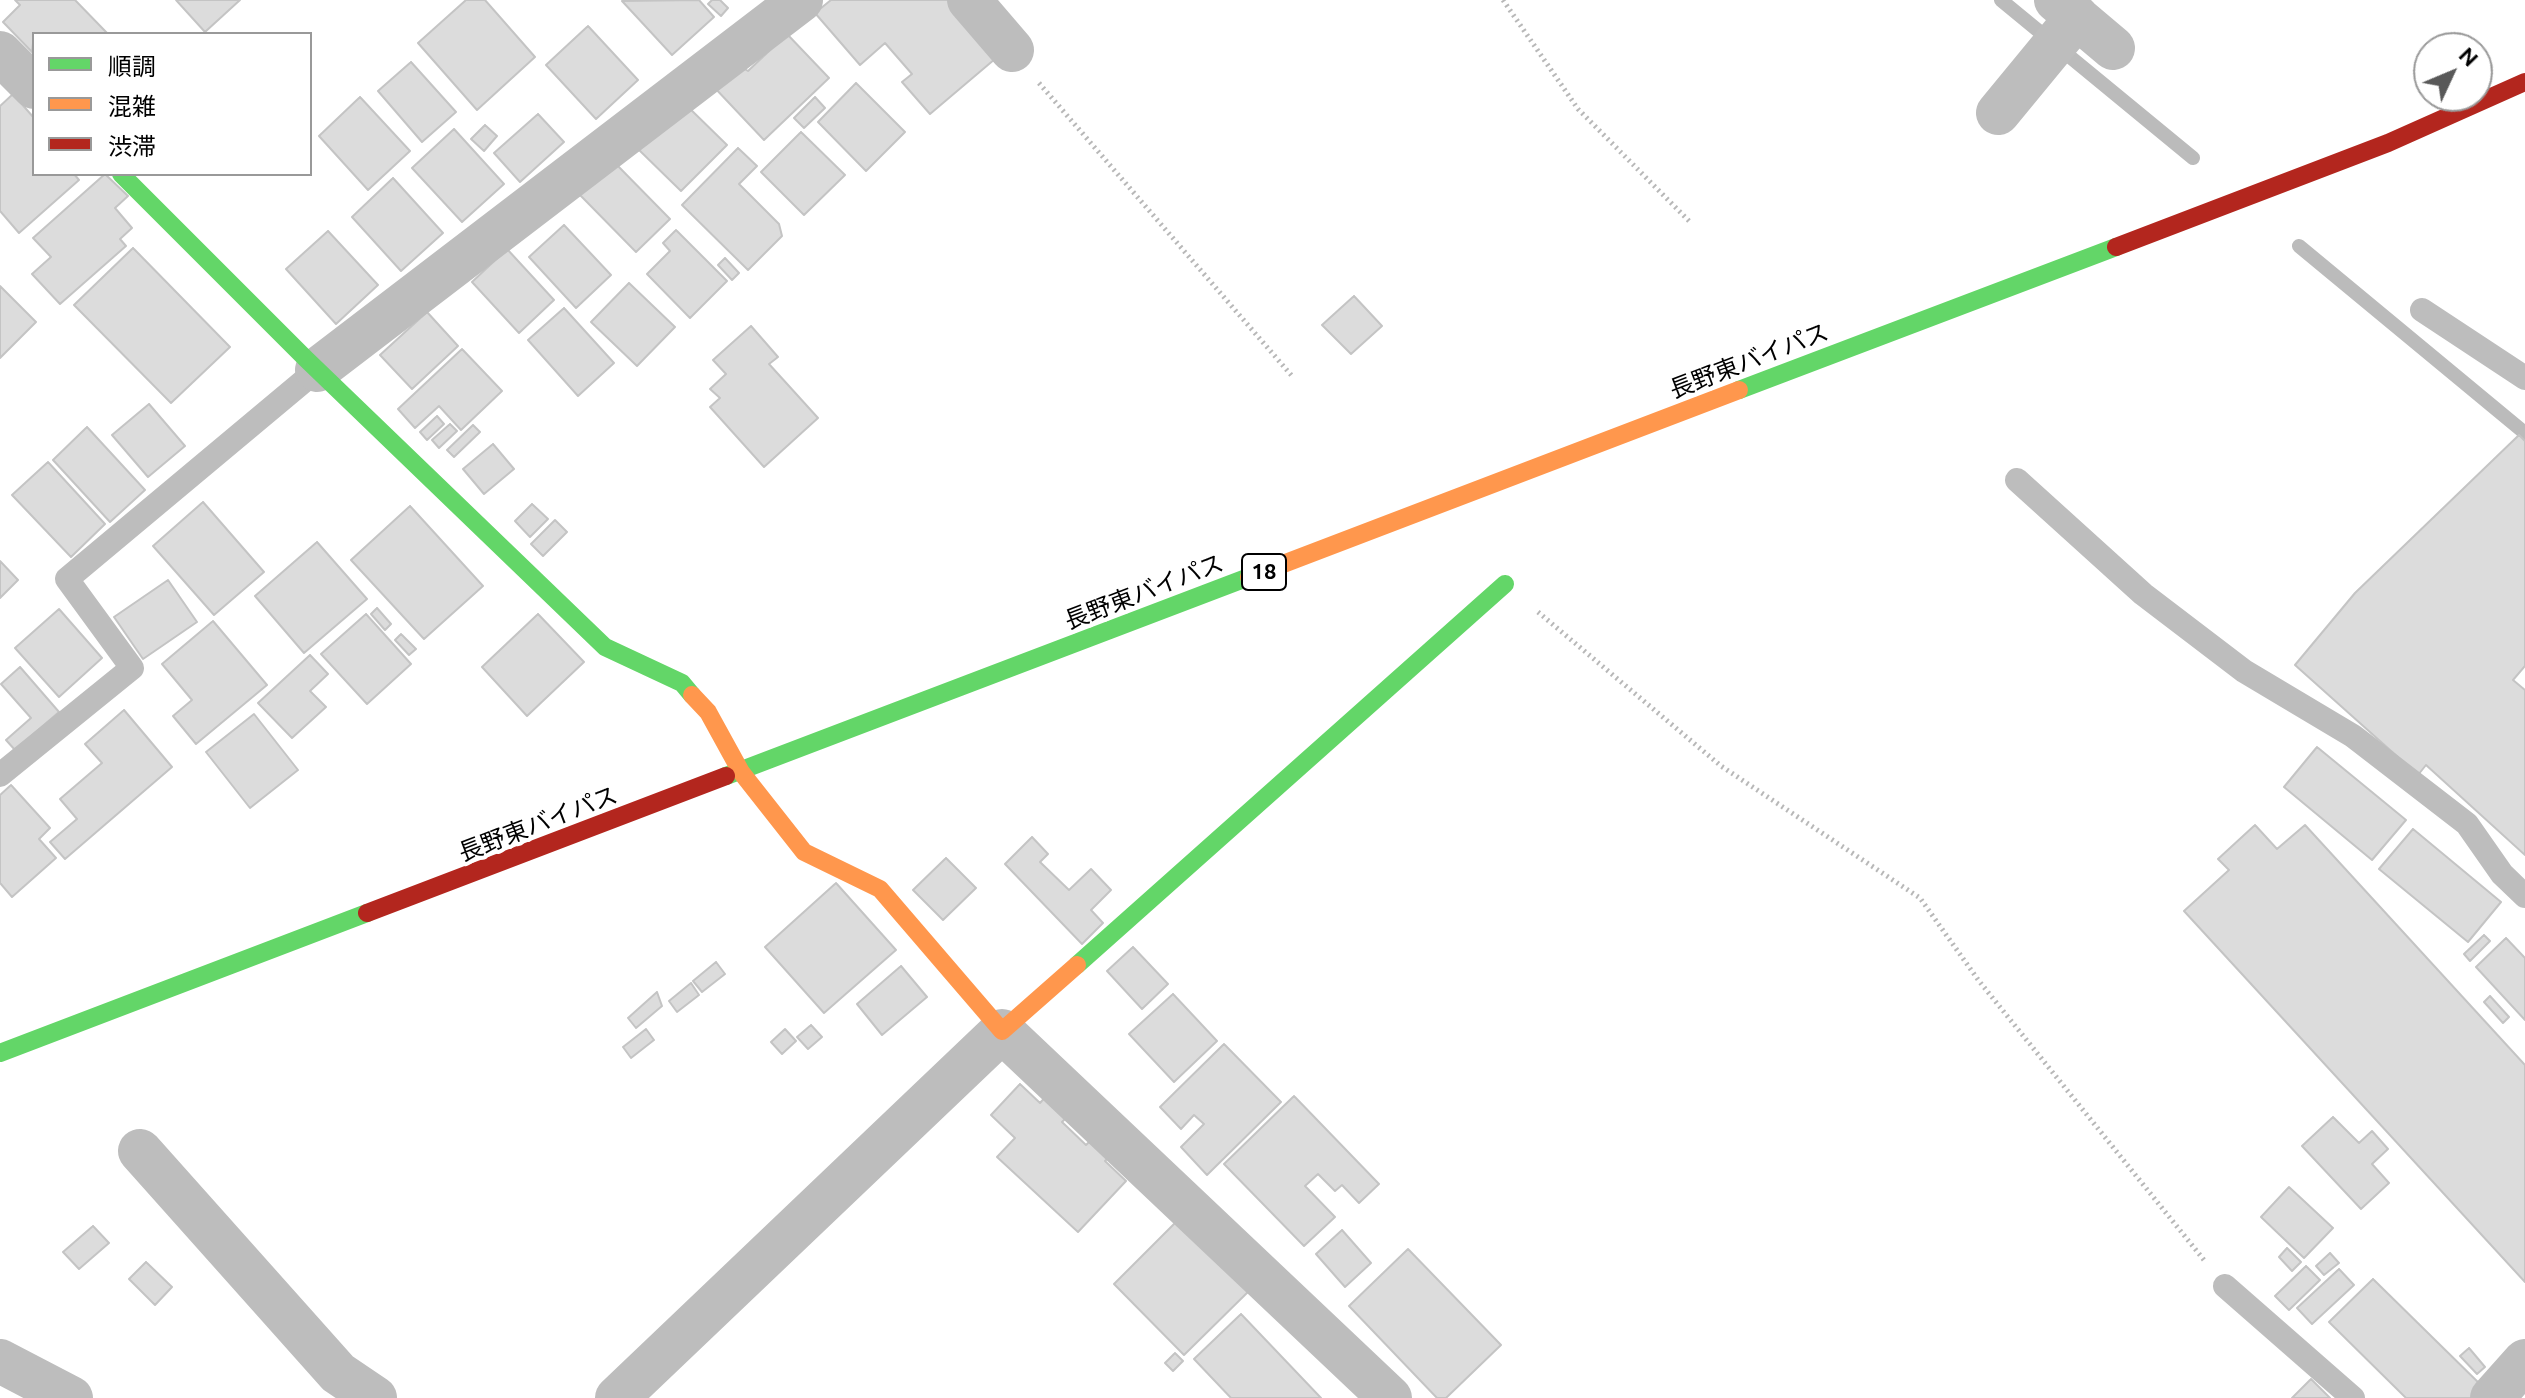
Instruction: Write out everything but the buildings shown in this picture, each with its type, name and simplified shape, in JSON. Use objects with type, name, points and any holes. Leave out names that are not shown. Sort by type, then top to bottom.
[{"type":"main road","name":"長野東バイパス","points":[[0,1053],[2388,143],[2525,82]]},
{"type":"main road","points":[[123,176],[317,370],[605,647],[682,683],[708,712],[741,772],[804,852],[880,889],[1002,1031],[1505,584]]},
{"type":"street","points":[[317,370],[801,0]]},
{"type":"street","points":[[969,0],[1012,50]]},
{"type":"street","points":[[1998,113],[2040,62],[2066,9],[2113,48]]},
{"type":"street","points":[[0,53],[32,85]]},
{"type":"street","points":[[617,1398],[1002,1031],[1390,1398]]},
{"type":"street","points":[[140,1151],[338,1373],[375,1398]]},
{"type":"street","points":[[0,1361],[71,1398]]},
{"type":"street","points":[[2492,1398],[2525,1361]]},
{"type":"lane","points":[[2422,310],[2525,378]]},
{"type":"lane","points":[[0,775],[132,668],[67,579],[317,370]]},
{"type":"lane","points":[[2017,480],[2143,594],[2244,671],[2353,736],[2467,824],[2502,874],[2525,896]]},
{"type":"lane","points":[[2225,1286],[2353,1398]]},
{"type":"path","points":[[1503,0],[1578,109],[1689,221]]},
{"type":"path","points":[[1012,50],[1292,376]]},
{"type":"path","points":[[1505,584],[1721,766],[1920,898],[1979,981],[2225,1286]]},
{"type":"waterway","points":[[2001,0],[2193,158]]},
{"type":"waterway","points":[[2299,246],[2525,433]]},
{"type":"traffic: fast","points":[[123,176],[306,359],[605,647],[682,683],[692,695]]},
{"type":"traffic: fast","points":[[1739,390],[2116,247]]},
{"type":"traffic: fast","points":[[726,776],[1249,577]]},
{"type":"traffic: fast","points":[[1077,965],[1505,584]]},
{"type":"traffic: fast","points":[[0,1053],[367,913]]},
{"type":"traffic: slow","points":[[1249,577],[1739,390]]},
{"type":"traffic: slow","points":[[692,695],[708,712],[741,772],[804,852],[880,889],[1002,1031],[1077,965]]},
{"type":"traffic: jam","points":[[2116,247],[2388,143],[2525,82]]},
{"type":"traffic: jam","points":[[367,913],[726,776]]}]
